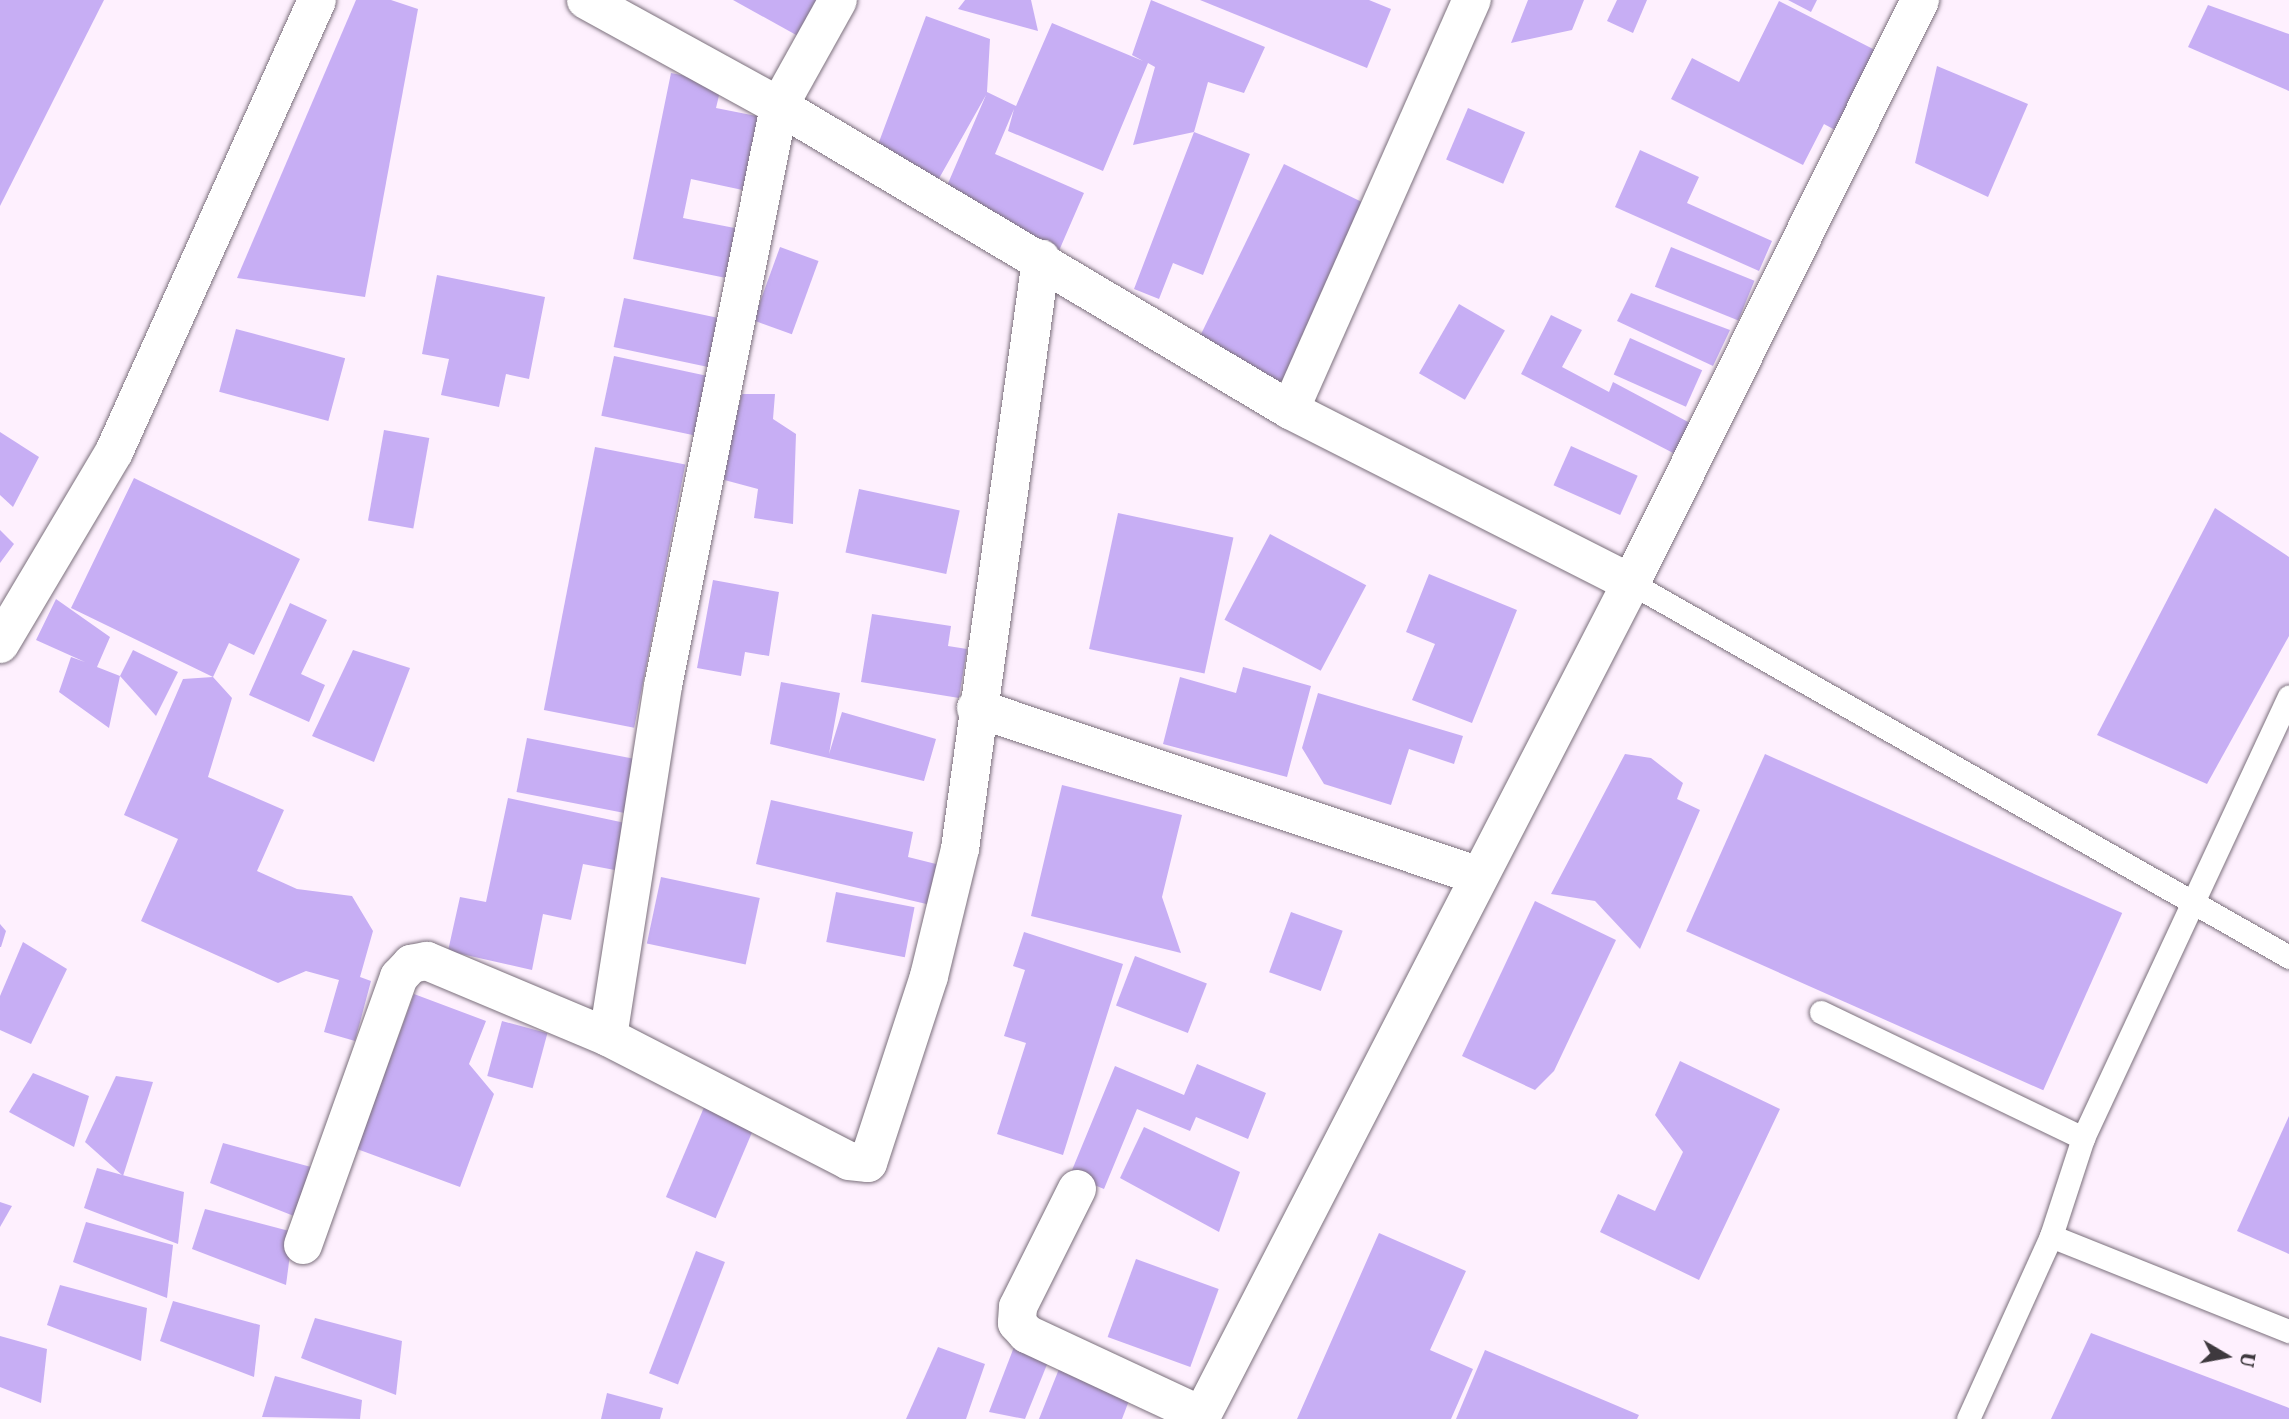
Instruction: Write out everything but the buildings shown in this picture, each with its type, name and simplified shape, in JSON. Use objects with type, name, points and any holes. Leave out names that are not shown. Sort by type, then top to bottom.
[{"type":"street","points":[[0,644],[114,452],[317,0]]},
{"type":"street","points":[[586,0],[779,106],[1041,259],[1290,410],[1631,583]]},
{"type":"street","points":[[608,1037],[663,686],[779,106],[838,0]]},
{"type":"street","points":[[1290,410],[1472,0]]},
{"type":"street","points":[[1077,1189],[1018,1307],[1017,1323],[1027,1334],[1200,1417],[1631,583],[1920,0]]},
{"type":"street","points":[[303,1245],[399,977],[411,964],[427,961],[608,1037],[849,1161],[867,1163],[946,912],[1041,259]]},
{"type":"street","points":[[976,708],[1479,876]]},
{"type":"lane","points":[[1631,583],[2188,904],[2289,957]]},
{"type":"lane","points":[[1968,1419],[2051,1236],[2083,1138],[2188,904],[2289,698]]},
{"type":"lane","points":[[1821,1012],[2083,1138]]},
{"type":"lane","points":[[2051,1236],[2289,1331]]}]
